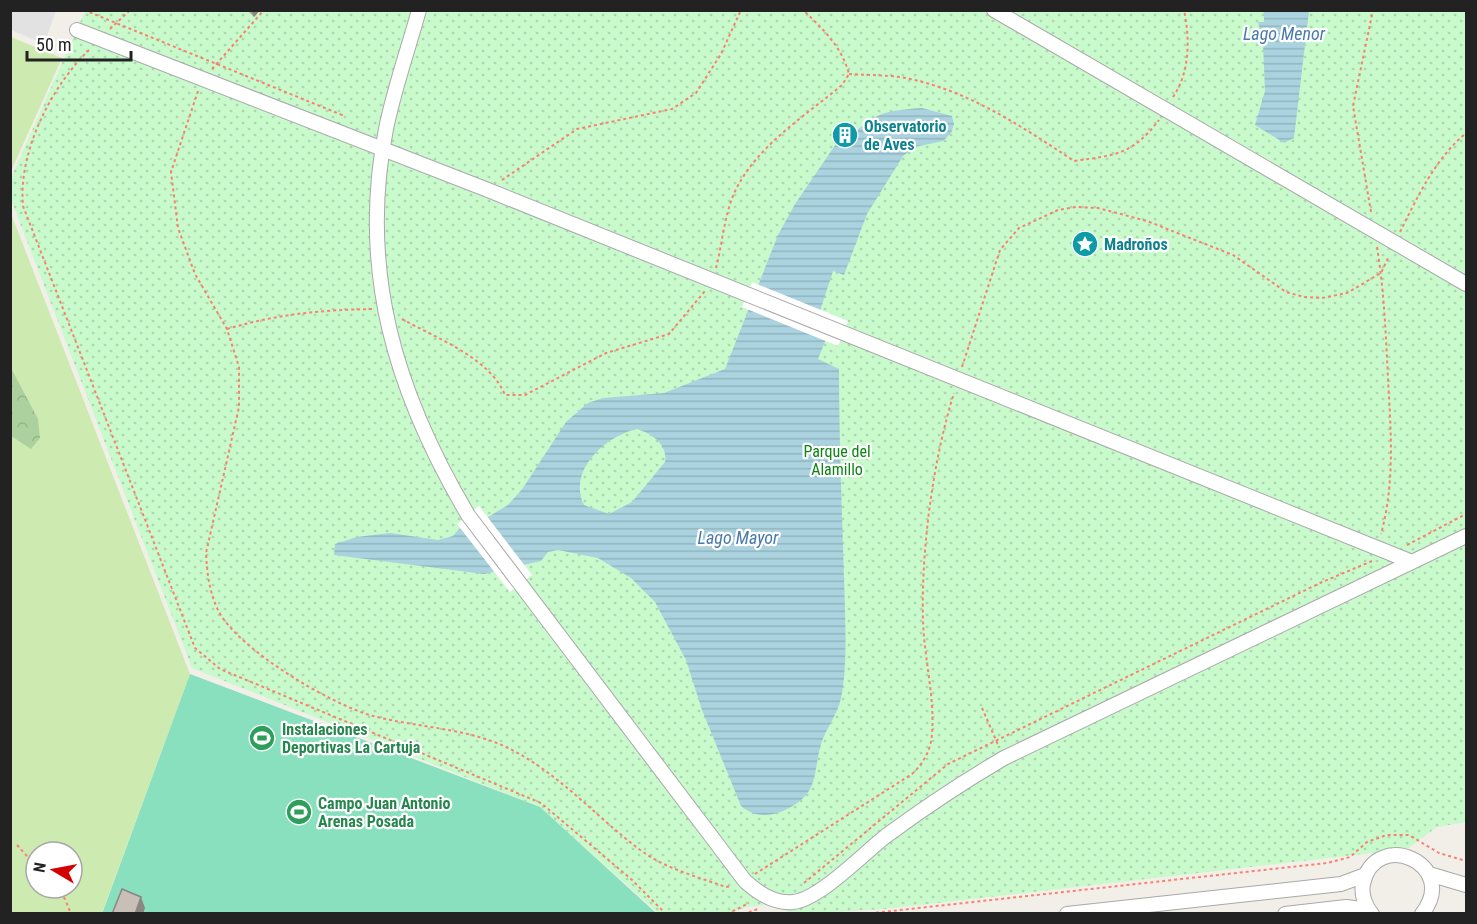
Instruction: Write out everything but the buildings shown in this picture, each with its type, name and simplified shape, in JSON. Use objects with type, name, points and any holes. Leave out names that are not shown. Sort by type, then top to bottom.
[{"type":"street","points":[[419,10],[383,148],[378,191],[377,247],[386,309],[399,371],[410,402],[442,471],[468,515],[745,881],[757,892],[790,908],[812,896],[884,838],[956,786],[1004,758],[1467,536]]},
{"type":"street","points":[[994,10],[1467,284]]},
{"type":"street","points":[[77,30],[383,148],[1412,562]]},
{"type":"street","points":[[1067,914],[1341,884],[1365,875],[1380,859],[1402,855],[1422,865],[1429,874],[1432,896],[1422,914]]},
{"type":"street","points":[[1429,874],[1467,885]]},
{"type":"street","points":[[1365,875],[1362,887],[1364,899],[1371,912]]},
{"type":"street","points":[[1285,914],[1346,907],[1371,912]]},
{"type":"path","points":[[84,10],[342,115]]},
{"type":"path","points":[[264,10],[202,78],[171,172],[178,228],[195,274],[227,329],[239,367],[238,407],[208,543],[206,563],[210,589],[219,611],[230,626],[290,675],[338,703],[396,722],[480,737],[516,752],[553,776],[643,852],[663,864],[726,887],[745,881],[912,774],[920,767],[928,752],[932,727],[923,621],[925,551],[941,451],[958,379],[1000,250],[1019,228],[1058,210],[1076,207],[1098,208],[1147,221],[1233,255],[1286,292],[1304,297],[1335,297],[1381,273],[1418,196],[1447,150],[1467,133]]},
{"type":"path","points":[[488,190],[577,129],[672,109],[696,93],[721,54],[741,10]]},
{"type":"path","points":[[227,329],[270,316],[318,310],[386,309],[471,358],[500,382],[505,395],[525,395],[606,353],[669,334],[714,281],[733,198],[747,170],[771,144],[842,85],[849,74],[846,62],[829,35],[803,10]]},
{"type":"path","points":[[849,74],[900,77],[952,93],[993,110],[1074,161],[1115,156],[1140,142],[1180,87],[1187,59],[1188,29],[1184,10]]},
{"type":"path","points":[[1373,10],[1353,106],[1381,273],[1392,460],[1389,501],[1377,548]]},
{"type":"path","points":[[56,89],[46,110],[22,178],[26,219],[195,648],[220,669],[541,803],[631,879],[666,914]]},
{"type":"path","points":[[982,708],[1004,758]]},
{"type":"path","points":[[864,914],[1327,863],[1350,857],[1367,842],[1388,835],[1410,835],[1439,853],[1467,861]]},
{"type":"path","points":[[17,844],[24,852]]},
{"type":"path","points":[[65,900],[71,914]]},
{"type":"green space","name":"Parque del Alamillo","points":[[85,11],[1466,11],[1466,822],[1437,827],[1407,849],[885,909],[798,914],[764,905],[746,907],[732,913],[658,913],[540,807],[192,668],[11,200],[11,178]]},
{"type":"green space","points":[[11,37],[62,58],[11,171]]},
{"type":"green space","points":[[10,211],[190,674],[102,913],[11,913]]},
{"type":"green space","points":[[10,366],[38,419],[40,438],[31,449],[11,436]]},
{"type":"green space","name":"Instalaciones Deportivas La Cartuja","points":[[190,674],[540,807],[656,913],[102,914]]},
{"type":"shaded area","points":[[10,11],[56,11],[44,44],[11,30]]},
{"type":"water","name":"Lago Menor","points":[[1261,11],[1309,11],[1294,138],[1284,143],[1255,125],[1265,91],[1263,42],[1258,22],[1264,22],[1264,13]]},
{"type":"water","name":"Lago Mayor","points":[[922,108],[952,116],[954,124],[951,133],[943,141],[915,147],[903,156],[867,214],[844,275],[833,271],[820,311],[835,317],[818,359],[839,369],[845,671],[839,704],[821,744],[813,784],[795,805],[767,815],[756,814],[741,806],[702,710],[686,660],[655,602],[631,578],[598,558],[558,550],[548,552],[541,561],[484,574],[334,555],[335,544],[357,537],[390,533],[438,540],[453,536],[459,529],[488,517],[508,505],[523,488],[566,422],[588,403],[603,398],[664,393],[725,369],[778,235],[795,204],[840,138],[844,142],[870,120],[885,113]],"holes":[[[637,429],[661,445],[665,462],[632,502],[609,514],[584,505],[580,492],[581,480],[592,457],[613,439]]]},
{"type":"pier","points":[[752,282],[848,321],[838,346],[742,307]]},
{"type":"pier","points":[[479,506],[532,575],[510,592],[457,524]]},
{"type":"place","name":"Observatorio de Aves","points":[[845,135]]},
{"type":"place","name":"Madroños","points":[[1085,244]]},
{"type":"place","name":"Instalaciones Deportivas La Cartuja","points":[[262,738]]},
{"type":"place","name":"Campo Juan Antonio Arenas Posada","points":[[299,812]]}]
